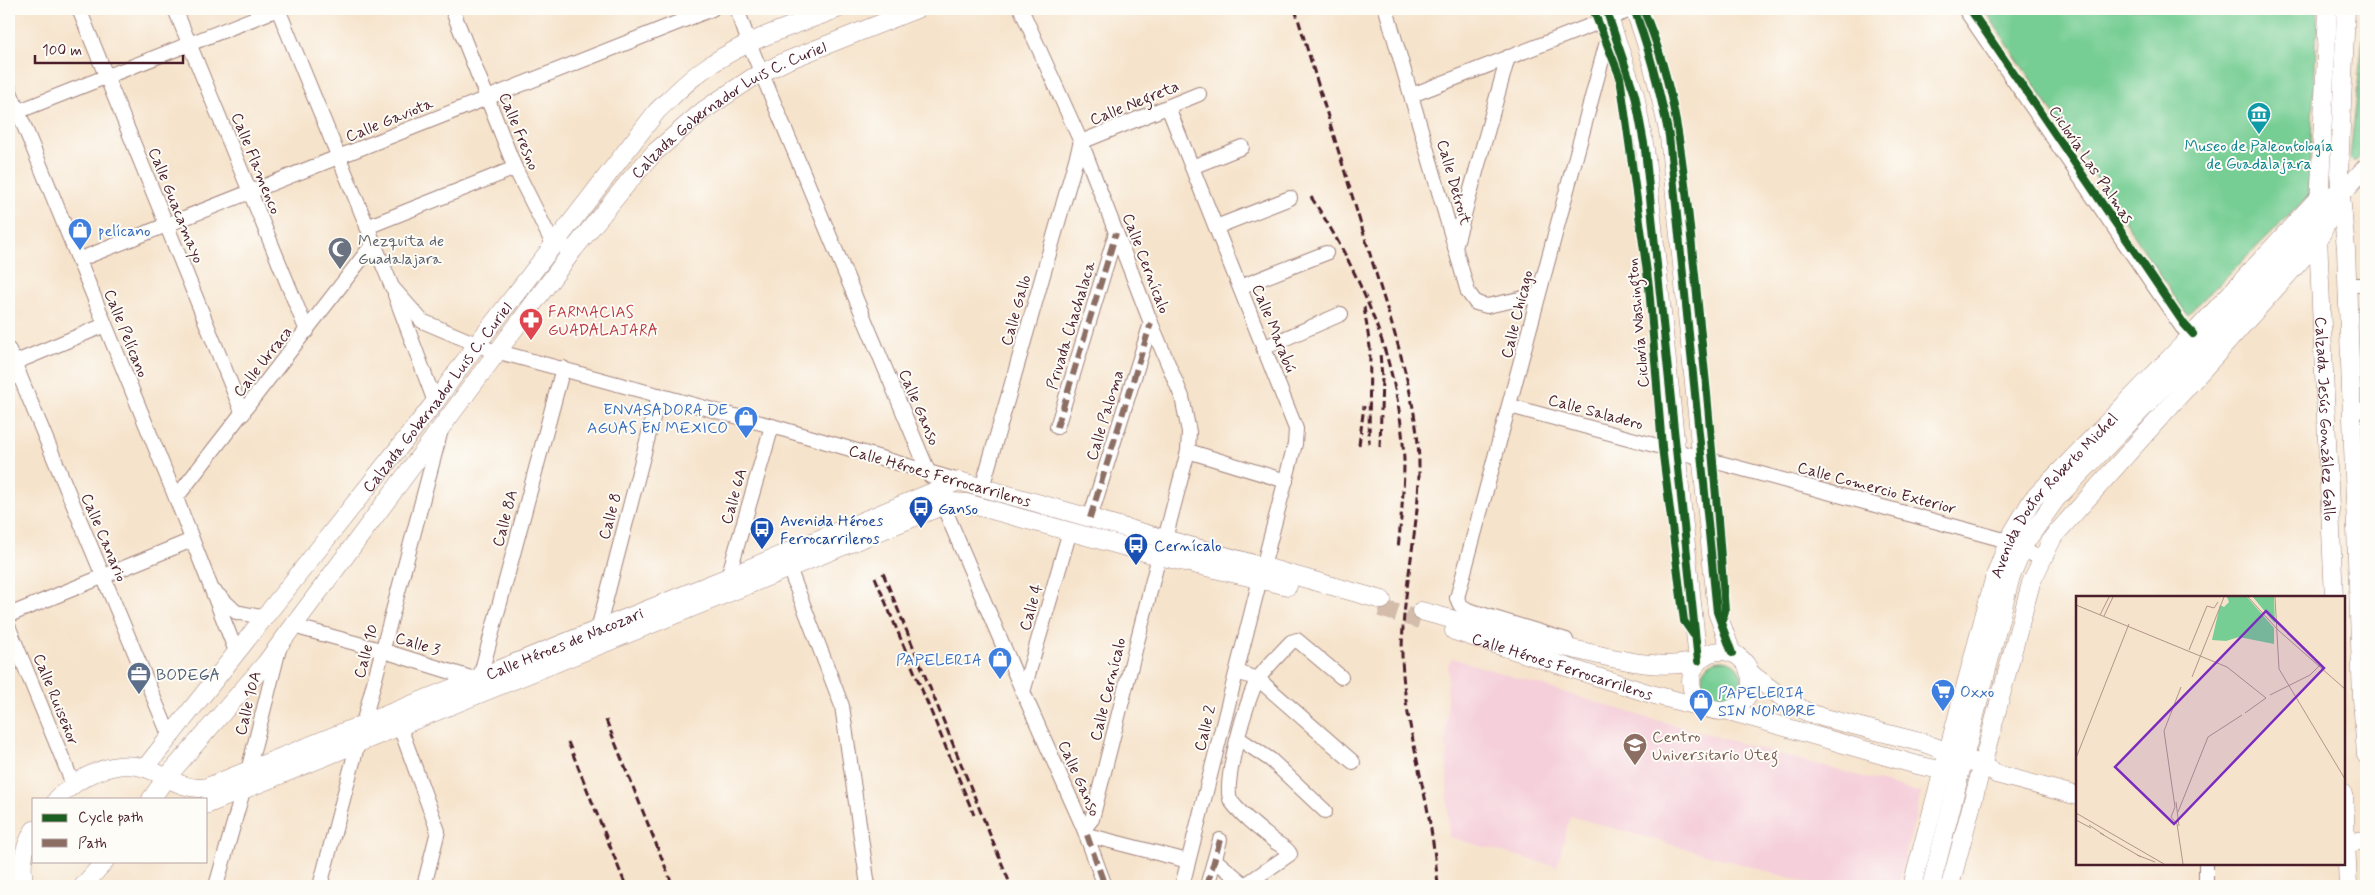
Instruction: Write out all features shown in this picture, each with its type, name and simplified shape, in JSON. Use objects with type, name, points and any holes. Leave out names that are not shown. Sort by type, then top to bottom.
[{"type":"main road","name":"Calzada Gobernador Luis C. Curiel","points":[[145,768],[266,618],[435,402],[553,244],[657,111],[690,80],[711,64],[749,43],[837,9]]},
{"type":"main road","name":"Calzada Gobernador Luis C. Curiel","points":[[153,798],[166,778],[280,643],[574,249],[655,152],[704,110],[762,72],[917,9]]},
{"type":"main road","points":[[1634,9],[1654,67],[1669,136],[1717,612],[1732,653]]},
{"type":"main road","points":[[2328,9],[2319,197],[2341,194]]},
{"type":"main road","name":"Calzada Jesús González Gallo","points":[[2346,9],[2339,174],[2359,410],[2366,755]]},
{"type":"main road","points":[[1607,13],[1635,95],[1641,121],[1698,662]]},
{"type":"main road","name":"Avenida Doctor Roberto Michel","points":[[1931,886],[2002,616],[2016,544],[2032,500],[2050,492],[2318,220],[2366,168]]},
{"type":"main road","name":"Avenida Doctor Roberto Michel","points":[[1950,886],[1971,805],[1986,772],[1993,723],[2028,595],[2041,559],[2053,537],[2318,241],[2341,194]]},
{"type":"main road","name":"Avenida Doctor Roberto Michel","points":[[2076,466],[2167,384],[2196,342],[2319,197]]},
{"type":"main road","name":"Calzada Jesús González Gallo","points":[[2319,197],[2318,241],[2334,596]]},
{"type":"main road","points":[[2167,384],[2181,396]]},
{"type":"main road","points":[[2076,466],[2099,486]]},
{"type":"main road","name":"Calle Héroes Ferrocarrileros","points":[[959,481],[1090,518],[1162,548]]},
{"type":"main road","name":"Calle Héroes de Nacozari","points":[[208,804],[789,568],[940,498],[959,481]]},
{"type":"main road","points":[[2050,492],[2075,512]]},
{"type":"main road","name":"Calle Héroes Ferrocarrileros","points":[[940,498],[952,502],[966,503],[1070,531],[1162,548],[1381,604]]},
{"type":"main road","name":"Calle Héroes de Nacozari","points":[[145,768],[186,786],[200,788],[477,678],[597,628],[940,498]]},
{"type":"main road","name":"Avenida Doctor Roberto Michel","points":[[1912,886],[1994,579],[2016,544]]},
{"type":"main road","points":[[2008,590],[2028,595]]},
{"type":"main road","name":"Calle Héroes Ferrocarrileros","points":[[1698,662],[1677,666],[1650,665],[1421,615],[1655,695],[1705,708]]},
{"type":"main road","points":[[1976,648],[2002,616],[2022,618]]},
{"type":"main road","points":[[1963,766],[1948,752],[1924,743],[1807,712],[1780,696],[1749,672],[1739,658],[1732,653],[1714,652],[1698,662],[1690,678],[1691,686],[1698,702],[1705,708],[1713,711],[1729,711],[1916,765],[1943,770],[1963,766],[2076,795]]},
{"type":"main road","points":[[1655,695],[1662,679],[1677,666]]},
{"type":"main road","points":[[1729,711],[1738,707],[1745,700],[1751,681],[1749,672]]},
{"type":"main road","points":[[1983,690],[2001,694]]},
{"type":"main road","points":[[1975,719],[1993,723]]},
{"type":"main road","points":[[58,798],[74,784],[106,768],[120,766],[145,768]]},
{"type":"main road","points":[[1954,801],[1971,805]]},
{"type":"main road","points":[[17,878],[24,852],[32,834]]},
{"type":"main road","points":[[2348,886],[2345,843],[2366,840]]},
{"type":"main road","points":[[84,886],[104,862]]},
{"type":"street","name":"Calle Guacamayo","points":[[79,9],[243,414]]},
{"type":"street","name":"Calle Flamenco","points":[[174,9],[307,331]]},
{"type":"street","points":[[13,114],[278,9],[392,287],[435,402]]},
{"type":"street","name":"Calle Fresno","points":[[452,9],[515,168],[553,244]]},
{"type":"street","name":"Calle Gaviota","points":[[78,260],[712,9]]},
{"type":"street","name":"Calle Ganso","points":[[737,9],[749,43],[928,471],[1022,692],[1085,832],[1105,886]]},
{"type":"street","name":"Calle Cernícalo","points":[[1021,9],[1081,142],[1150,323],[1182,397],[1189,432],[1188,451],[1092,818],[1085,832]]},
{"type":"street","name":"Calle Detroit","points":[[1386,9],[1468,292],[1476,302],[1487,306],[1538,296]]},
{"type":"street","points":[[1412,95],[1508,57],[1607,13],[1634,9]]},
{"type":"street","points":[[1965,9],[2196,342]]},
{"type":"street","name":"Calle Chicago","points":[[1460,605],[1457,598],[1606,45],[1615,34]]},
{"type":"street","points":[[1455,247],[1508,57]]},
{"type":"street","name":"Calle Pelícano","points":[[9,89],[13,114],[105,325],[237,654]]},
{"type":"street","name":"Calle Negreta","points":[[1081,142],[1200,94]]},
{"type":"street","name":"Calle Marabú","points":[[1168,107],[1296,430],[1295,444],[1262,573]]},
{"type":"street","name":"Calle Gallo","points":[[982,488],[1081,142]]},
{"type":"street","points":[[1192,167],[1242,147]]},
{"type":"street","points":[[367,227],[515,168]]},
{"type":"street","points":[[1216,227],[1290,198]]},
{"type":"street","name":"Privada Chachalaca","points":[[1057,427],[1116,232]]},
{"type":"street","name":"Calle Urraca","points":[[176,498],[374,244]]},
{"type":"street","points":[[553,244],[574,249]]},
{"type":"street","points":[[1240,287],[1326,253]]},
{"type":"street","points":[[2347,286],[2366,285]]},
{"type":"street","name":"Calle Héroes Ferrocarrileros","points":[[392,287],[422,321],[497,351],[772,426],[959,481]]},
{"type":"street","points":[[1264,348],[1341,314]]},
{"type":"street","name":"Calle Paloma","points":[[1090,518],[1150,323]]},
{"type":"street","points":[[10,360],[105,325]]},
{"type":"street","name":"Calle Canario","points":[[10,360],[170,737]]},
{"type":"street","name":"Calle 8A","points":[[477,678],[563,368]]},
{"type":"street","name":"Calle 8","points":[[594,647],[597,628],[659,395]]},
{"type":"street","name":"Calle Saladero","points":[[1510,406],[1701,458]]},
{"type":"street","name":"Calle 10","points":[[320,886],[365,723],[442,424]]},
{"type":"street","name":"Calle 6A","points":[[728,577],[772,426]]},
{"type":"street","points":[[1188,451],[1286,481]]},
{"type":"street","name":"Calle Comercio Exterior","points":[[1701,458],[2016,544],[2041,559]]},
{"type":"street","name":"Calle 4","points":[[1022,692],[1070,531]]},
{"type":"street","points":[[9,615],[192,540]]},
{"type":"street","points":[[789,568],[842,706],[868,886]]},
{"type":"street","name":"Calle 2","points":[[1182,886],[1262,573]]},
{"type":"street","name":"Calle Pelícano","points":[[212,590],[236,612],[266,618]]},
{"type":"street","name":"Calle Héroes Ferrocarrileros","points":[[1460,605],[1468,610],[1573,642],[1596,654]]},
{"type":"street","name":"Calle 3","points":[[293,626],[477,678]]},
{"type":"street","name":"Calle Ruiseñor","points":[[9,628],[74,784]]},
{"type":"street","points":[[1215,860],[1244,885],[1290,854],[1288,849],[1272,840],[1229,798],[1231,770],[1238,738],[1250,693],[1258,679],[1291,642],[1297,640],[1341,677]]},
{"type":"street","name":"Calle 10A","points":[[248,770],[280,643]]},
{"type":"street","points":[[1237,672],[1258,679],[1352,762]]},
{"type":"street","points":[[400,727],[438,831],[424,886]]},
{"type":"street","points":[[1238,738],[1271,760],[1325,811]]},
{"type":"street","points":[[216,886],[243,791]]},
{"type":"street","name":"Calle Ganso","points":[[1085,832],[1188,861]]},
{"type":"street","points":[[1207,886],[1220,840]]},
{"type":"street","points":[[2206,865],[2206,886]]},
{"type":"shaded area","name":"Centro Universitario Uteg","points":[[1452,658],[1648,718],[1921,793],[1898,886],[1819,886],[1570,816],[1557,867],[1449,837],[1446,739],[1448,665]]},
{"type":"green space","points":[[1984,9],[2318,9],[2308,197],[2187,315]]},
{"type":"green space","points":[[2366,9],[2366,150],[2356,161],[2353,161],[2350,158]]},
{"type":"green space","points":[[1726,660],[1733,663],[1739,669],[1742,680],[1741,688],[1733,697],[1726,700],[1718,700],[1711,697],[1703,688],[1702,676],[1705,669],[1714,661]]},
{"type":"tunnel","points":[[1380,608],[1420,620]]},
{"type":"railway","points":[[1295,9],[1393,327],[1414,412],[1419,462],[1418,489],[1403,627],[1402,655],[1404,688],[1430,822],[1438,886]]},
{"type":"railway","points":[[1311,197],[1347,258],[1362,290],[1387,356],[1401,426],[1404,461],[1398,549]]},
{"type":"railway","points":[[1364,307],[1370,347],[1369,444]]},
{"type":"railway","points":[[1380,353],[1382,377],[1380,447]]},
{"type":"railway","points":[[1359,445],[1364,406]]},
{"type":"railway","points":[[883,573],[1011,886]]},
{"type":"railway","points":[[875,577],[974,815]]},
{"type":"railway","points":[[606,720],[673,886]]},
{"type":"railway","points":[[568,742],[626,886]]},
{"type":"marked path","points":[[1057,427],[1116,233]]},
{"type":"marked path","points":[[1090,518],[1151,323]]},
{"type":"marked path","points":[[1087,835],[1105,886]]},
{"type":"marked path","points":[[1207,886],[1220,840]]},
{"type":"cycle path","name":"Ciclovía Washington","points":[[1593,9],[1620,77],[1649,287],[1662,447],[1684,621],[1693,634]]},
{"type":"cycle path","points":[[1606,9],[1635,95],[1645,149],[1698,661]]},
{"type":"cycle path","points":[[1634,9],[1654,71],[1669,136],[1717,612],[1732,653]]},
{"type":"cycle path","points":[[1643,9],[1665,73],[1673,106],[1684,173],[1704,359],[1715,485],[1725,611],[1722,619]]},
{"type":"cycle path","name":"Ciclovía Las Palmas","points":[[1970,9],[2184,324],[2193,334]]},
{"type":"place","name":"Museo de Paleontología de Guadalajara","points":[[2259,135]]},
{"type":"place","name":"pelícano","points":[[80,251]]},
{"type":"place","name":"Mezquita de Guadalajara","points":[[340,270]]},
{"type":"place","name":"FARMACIAS GUADALAJARA","points":[[531,341]]},
{"type":"place","name":"ENVASADORA DE AGUAS EN MEXICO","points":[[746,439]]},
{"type":"place","name":"Ganso","points":[[921,529]]},
{"type":"place","name":"Avenida Héroes Ferrocarrileros","points":[[762,550]]},
{"type":"place","name":"Cernícalo","points":[[1136,566]]},
{"type":"place","name":"PAPELERIA","points":[[1000,680]]},
{"type":"place","name":"BODEGA","points":[[139,695]]},
{"type":"place","name":"Oxxo","points":[[1943,712]]},
{"type":"place","name":"PAPELERIA SIN NOMBRE","points":[[1701,722]]},
{"type":"place","name":"Centro Universitario Uteg","points":[[1635,766]]}]
